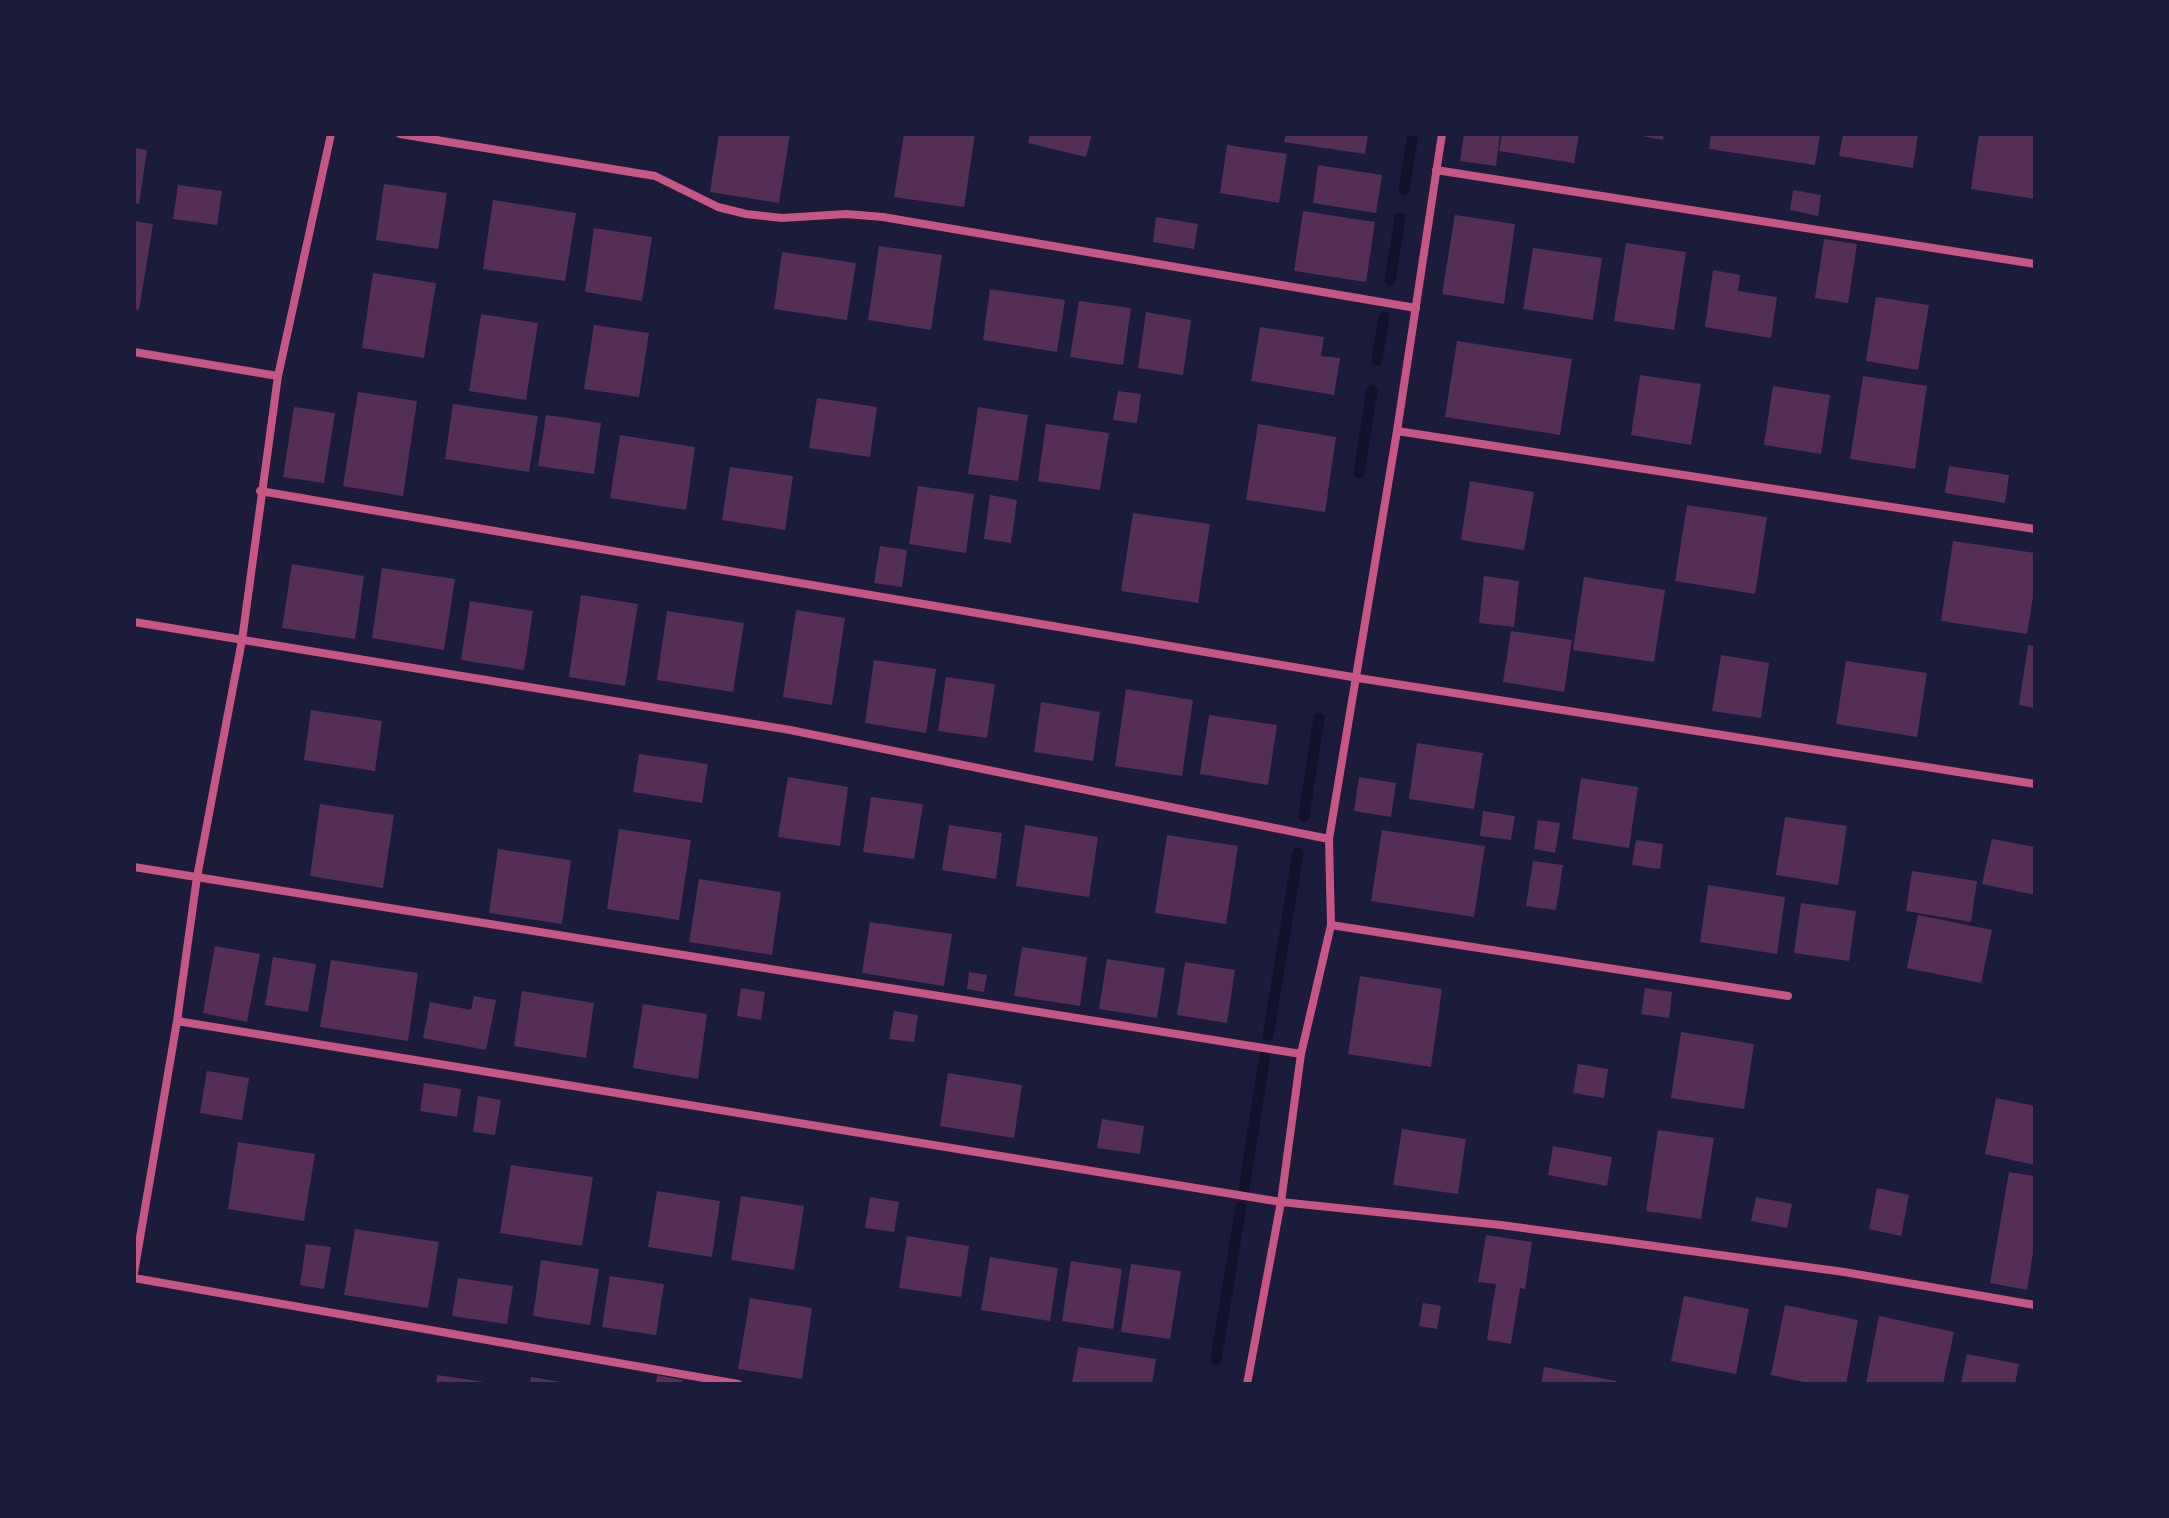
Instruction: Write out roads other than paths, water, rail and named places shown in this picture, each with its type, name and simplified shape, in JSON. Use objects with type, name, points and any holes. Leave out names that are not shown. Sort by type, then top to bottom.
[{"type":"street","points":[[331,134],[278,376],[242,640],[197,877],[177,1021],[134,1276],[738,1384]]},
{"type":"street","points":[[400,134],[655,176],[718,207],[746,214],[782,218],[846,214],[897,219],[1416,308]]},
{"type":"street","points":[[1247,1384],[1281,1202],[1301,1054],[1331,925],[1329,839],[1358,678],[1442,134]]},
{"type":"street","points":[[1436,170],[2035,264]]},
{"type":"street","points":[[134,352],[278,376]]},
{"type":"street","points":[[1397,431],[2035,529]]},
{"type":"street","points":[[260,491],[1358,678],[2035,784]]},
{"type":"street","points":[[134,622],[790,730],[1329,839]]},
{"type":"street","points":[[134,867],[1301,1054]]},
{"type":"street","points":[[1331,925],[1788,996]]},
{"type":"street","points":[[177,1021],[1281,1202],[1548,1231],[1844,1272],[2035,1305]]},
{"type":"waterway","points":[[1404,190],[1413,134]]},
{"type":"waterway","points":[[1390,280],[1400,218]]},
{"type":"waterway","points":[[1377,360],[1384,317]]},
{"type":"waterway","points":[[1359,473],[1372,390]]},
{"type":"waterway","points":[[1304,816],[1319,718]]},
{"type":"waterway","points":[[1268,1036],[1298,853]]},
{"type":"waterway","points":[[1244,1189],[1265,1055]]},
{"type":"waterway","points":[[1216,1359],[1241,1207]]}]
